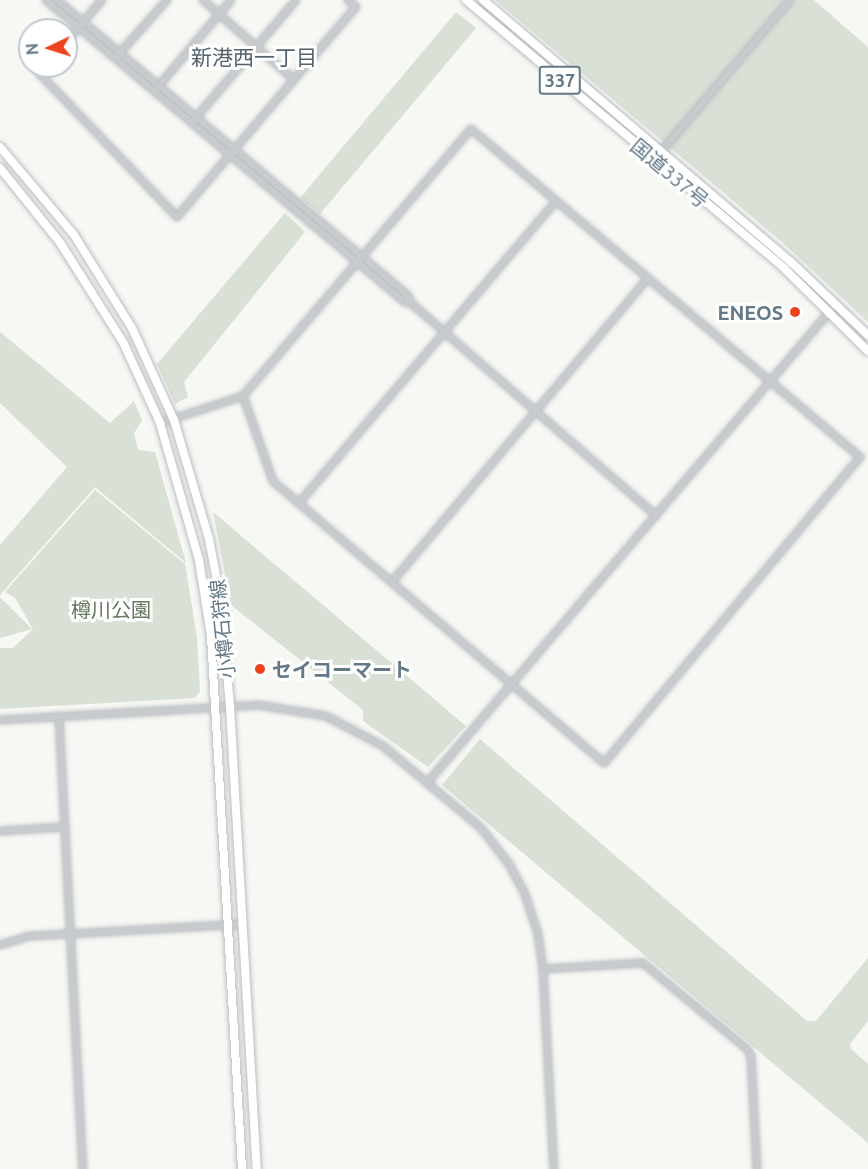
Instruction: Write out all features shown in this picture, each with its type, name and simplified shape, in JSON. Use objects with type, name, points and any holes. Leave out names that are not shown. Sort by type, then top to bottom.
[{"type":"highway","name":"国道337号","points":[[466,0],[830,310],[868,351]]},
{"type":"highway","name":"国道337号","points":[[483,0],[837,303],[868,335]]},
{"type":"main road","name":"小樽石狩線","points":[[0,147],[74,235],[132,328],[174,420],[214,563],[230,706],[257,1169]]},
{"type":"main road","name":"小樽石狩線","points":[[0,168],[61,244],[107,313],[160,423],[199,560],[211,636],[242,1169]]},
{"type":"street","points":[[46,0],[81,25],[157,88],[359,259],[404,301],[412,304],[445,332],[656,515]]},
{"type":"street","points":[[57,0],[81,25]]},
{"type":"street","points":[[78,28],[102,0]]},
{"type":"street","points":[[117,56],[167,0]]},
{"type":"street","points":[[203,0],[294,80]]},
{"type":"street","points":[[157,88],[231,0]]},
{"type":"street","points":[[194,120],[296,0]]},
{"type":"street","points":[[44,78],[177,217],[356,7],[348,0]]},
{"type":"street","points":[[654,160],[790,0]]},
{"type":"street","points":[[160,423],[243,396],[471,129],[860,458],[604,763],[269,475],[243,396]]},
{"type":"street","points":[[299,503],[556,201]]},
{"type":"street","points":[[392,582],[648,278]]},
{"type":"street","points":[[427,783],[837,303]]},
{"type":"street","points":[[0,720],[230,706],[280,706],[326,716],[367,735],[427,783],[481,828],[509,864],[534,917],[543,969],[554,1169]]},
{"type":"street","points":[[59,716],[83,1169]]},
{"type":"street","points":[[0,831],[65,827]]},
{"type":"street","points":[[0,945],[30,936],[243,924]]},
{"type":"street","points":[[543,969],[643,963],[747,1049],[751,1056],[757,1169]]},
{"type":"green space","points":[[495,0],[814,0],[868,47],[868,322],[782,242]]},
{"type":"green space","points":[[456,12],[476,28],[320,214],[300,198]]},
{"type":"green space","points":[[285,213],[305,232],[184,382],[188,397],[175,404],[157,364]]},
{"type":"green space","points":[[0,332],[110,423],[134,401],[142,421],[134,433],[138,450],[155,452],[186,563],[95,487],[0,595],[0,545],[67,467],[0,403]]},
{"type":"green space","name":"樽川公園","points":[[95,490],[185,564],[197,637],[200,691],[195,698],[0,709],[0,648],[13,648],[33,629],[15,598],[5,592]]},
{"type":"green space","points":[[213,512],[466,726],[428,767],[363,721],[363,710],[231,605]]},
{"type":"green space","points":[[0,597],[32,629],[0,638]]},
{"type":"green space","points":[[480,739],[807,1021],[816,1021],[868,958],[868,1021],[850,1044],[851,1049],[868,1064],[868,1143],[442,785]]},
{"type":"place","name":"ENEOS","points":[[795,312]]},
{"type":"place","name":"セイコーマート","points":[[260,669]]},
{"type":"district","name":"新港西一丁目","points":[[254,57]]}]
